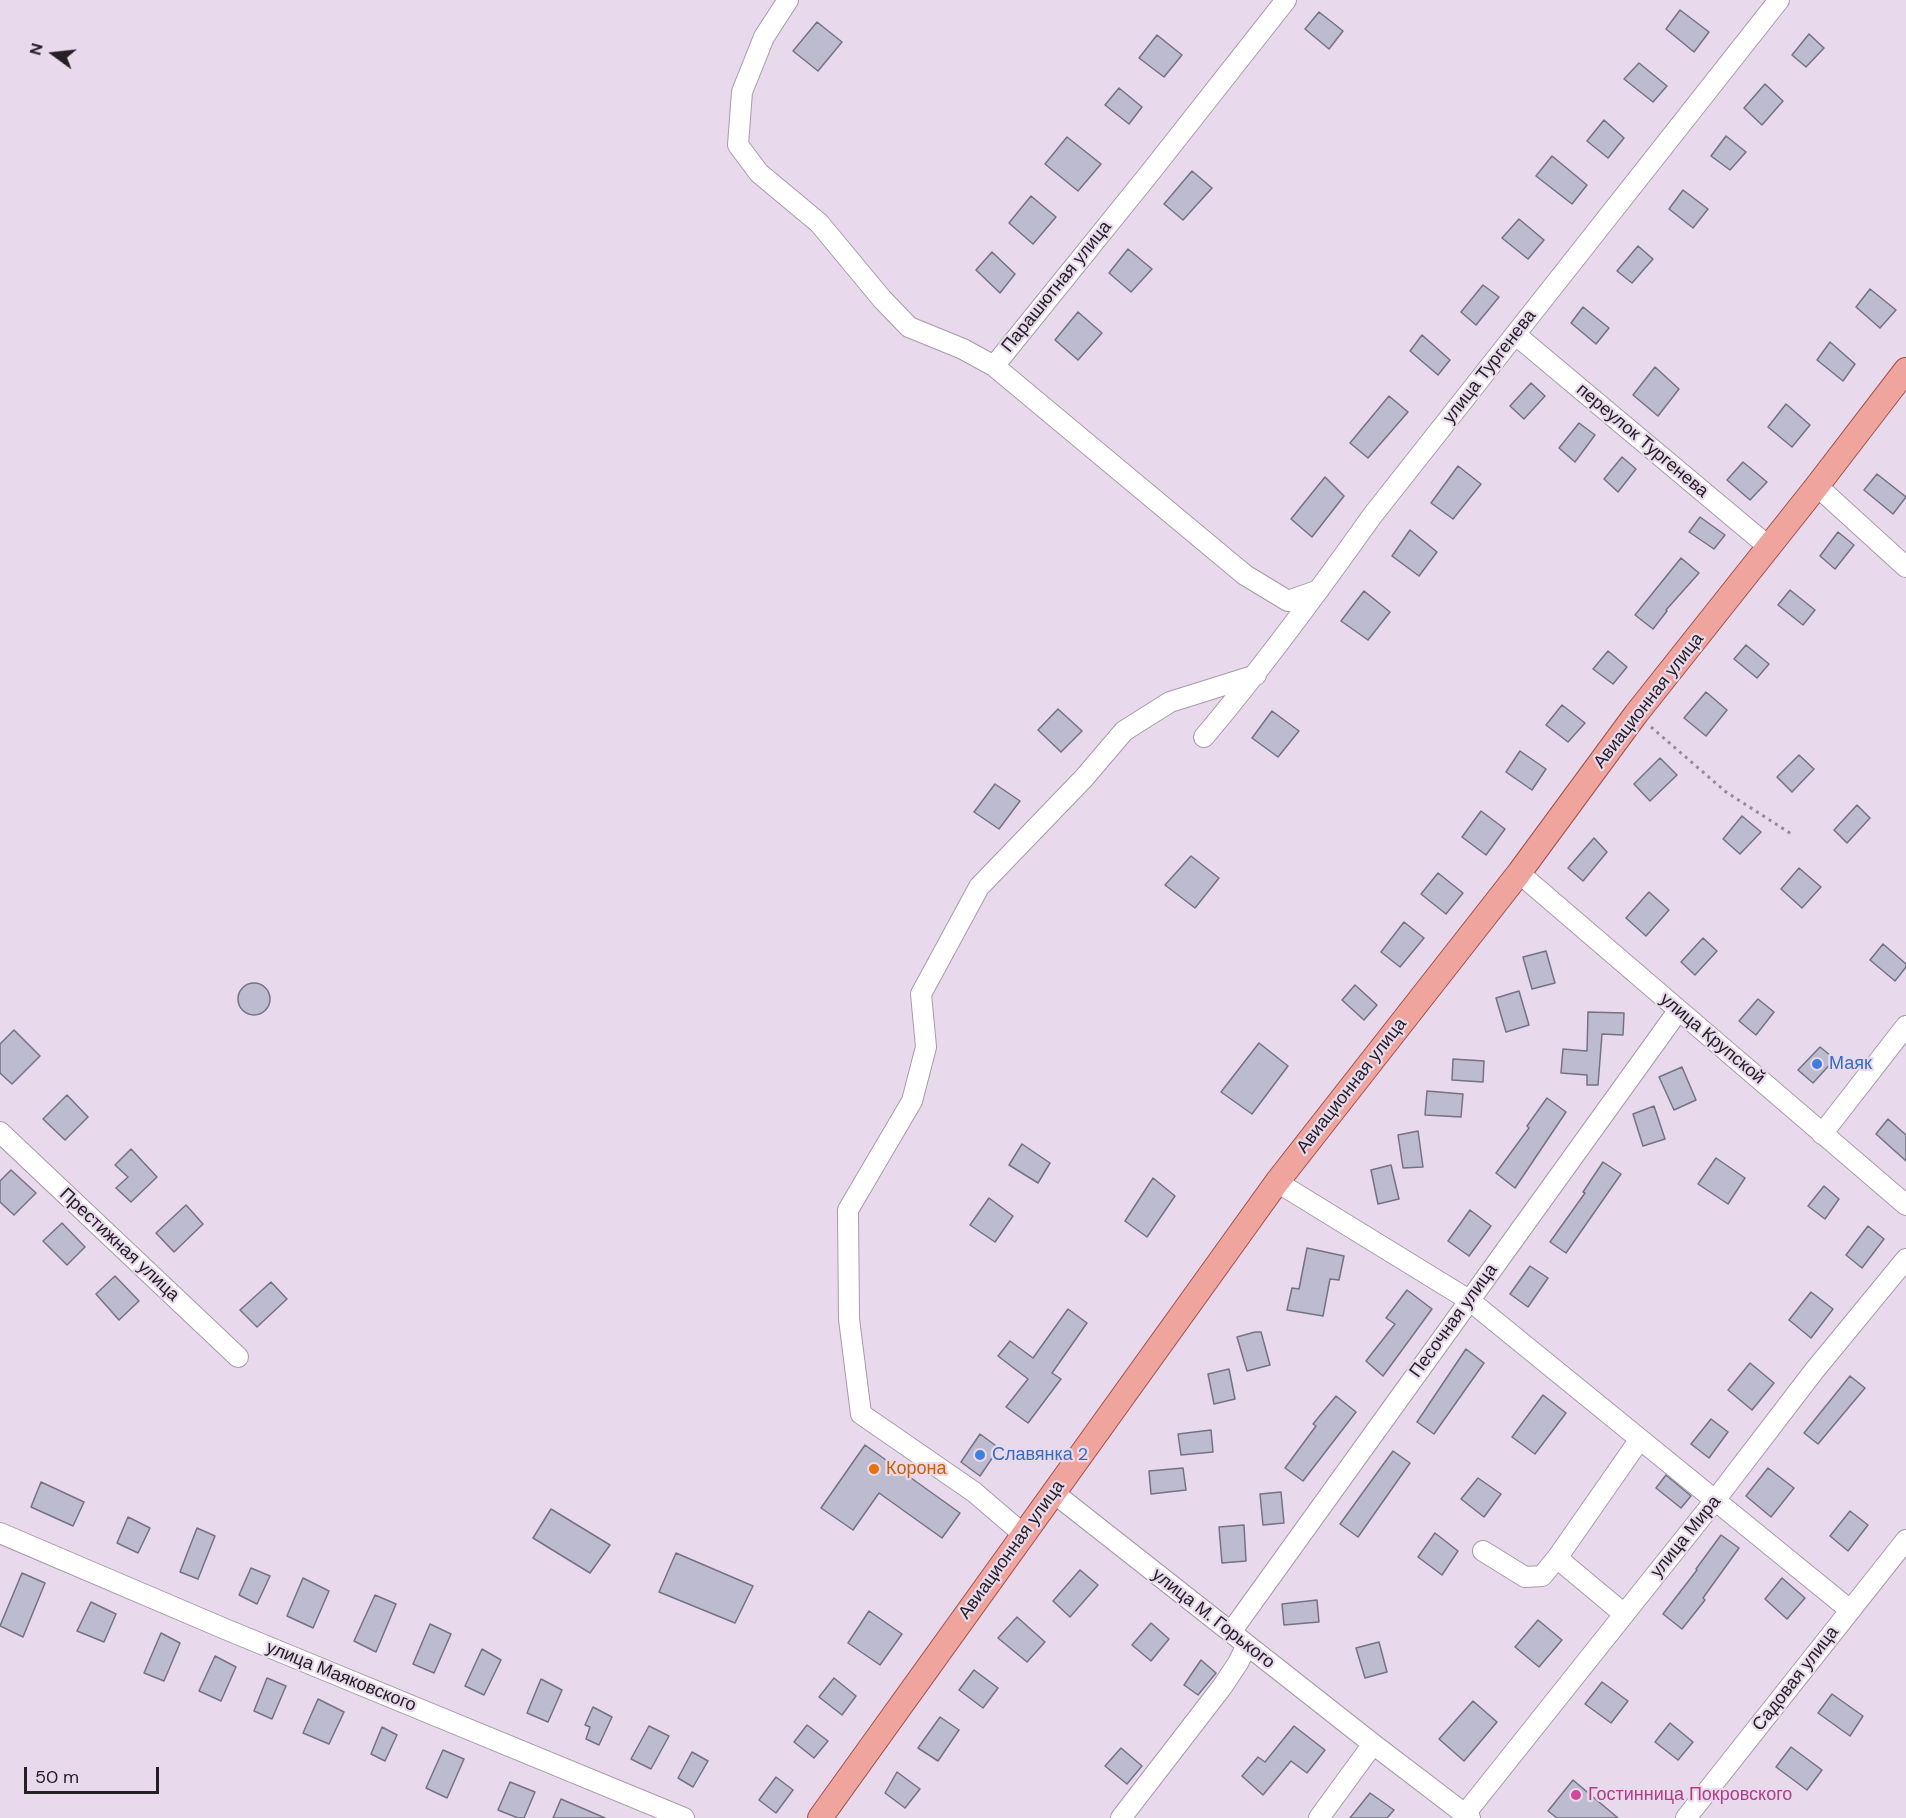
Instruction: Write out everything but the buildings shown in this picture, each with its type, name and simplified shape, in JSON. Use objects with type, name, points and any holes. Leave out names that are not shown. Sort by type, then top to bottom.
[{"type":"main road","name":"Авиационная улица","points":[[820,1818],[1277,1182],[1519,873],[1636,714],[1906,370]]},
{"type":"street","points":[[788,0],[764,37],[742,92],[738,145],[759,173],[819,223],[882,299],[909,327],[963,349],[994,366]]},
{"type":"street","name":"Парашютная улица","points":[[1286,0],[994,366],[1245,575],[1288,601],[1319,590]]},
{"type":"street","name":"улица Тургенева","points":[[1204,737],[1256,675],[1372,516],[1779,0]]},
{"type":"street","name":"переулок Тургенева","points":[[1516,335],[1769,547]]},
{"type":"street","points":[[1817,486],[1906,567]]},
{"type":"street","points":[[1023,1534],[974,1492],[861,1414],[849,1319],[848,1210],[912,1101],[926,1047],[921,994],[980,887],[1084,778],[1124,731],[1170,702],[1256,675]]},
{"type":"street","name":"улица Крупской","points":[[1519,873],[1906,1205]]},
{"type":"street","name":"Песочная улица","points":[[1231,1632],[1678,1011]]},
{"type":"street","points":[[1822,1134],[1906,1026]]},
{"type":"street","name":"Престижная улица","points":[[0,1132],[238,1357]]},
{"type":"street","points":[[1277,1182],[1469,1300],[1850,1610]]},
{"type":"street","name":"улица Мира","points":[[1467,1816],[1815,1371],[1906,1259]]},
{"type":"street","points":[[1483,1551],[1525,1577],[1542,1576],[1640,1439]]},
{"type":"street","name":"улица М. Горького","points":[[1054,1493],[1467,1816]]},
{"type":"street","name":"улица Маяковского","points":[[0,1533],[225,1629],[684,1818]]},
{"type":"street","name":"Садовая улица","points":[[1686,1818],[1906,1540]]},
{"type":"street","points":[[1557,1558],[1624,1614]]},
{"type":"street","points":[[1121,1818],[1222,1687],[1238,1663],[1246,1645]]},
{"type":"street","points":[[1319,1818],[1373,1744]]},
{"type":"path","points":[[1636,714],[1726,792],[1793,835]]},
{"type":"place","name":"Маяк","points":[[1817,1064]]},
{"type":"place","name":"Славянка 2","points":[[980,1455]]},
{"type":"place","name":"Корона","points":[[874,1469]]},
{"type":"place","name":"Гостинница Покровского","points":[[1576,1795]]}]
